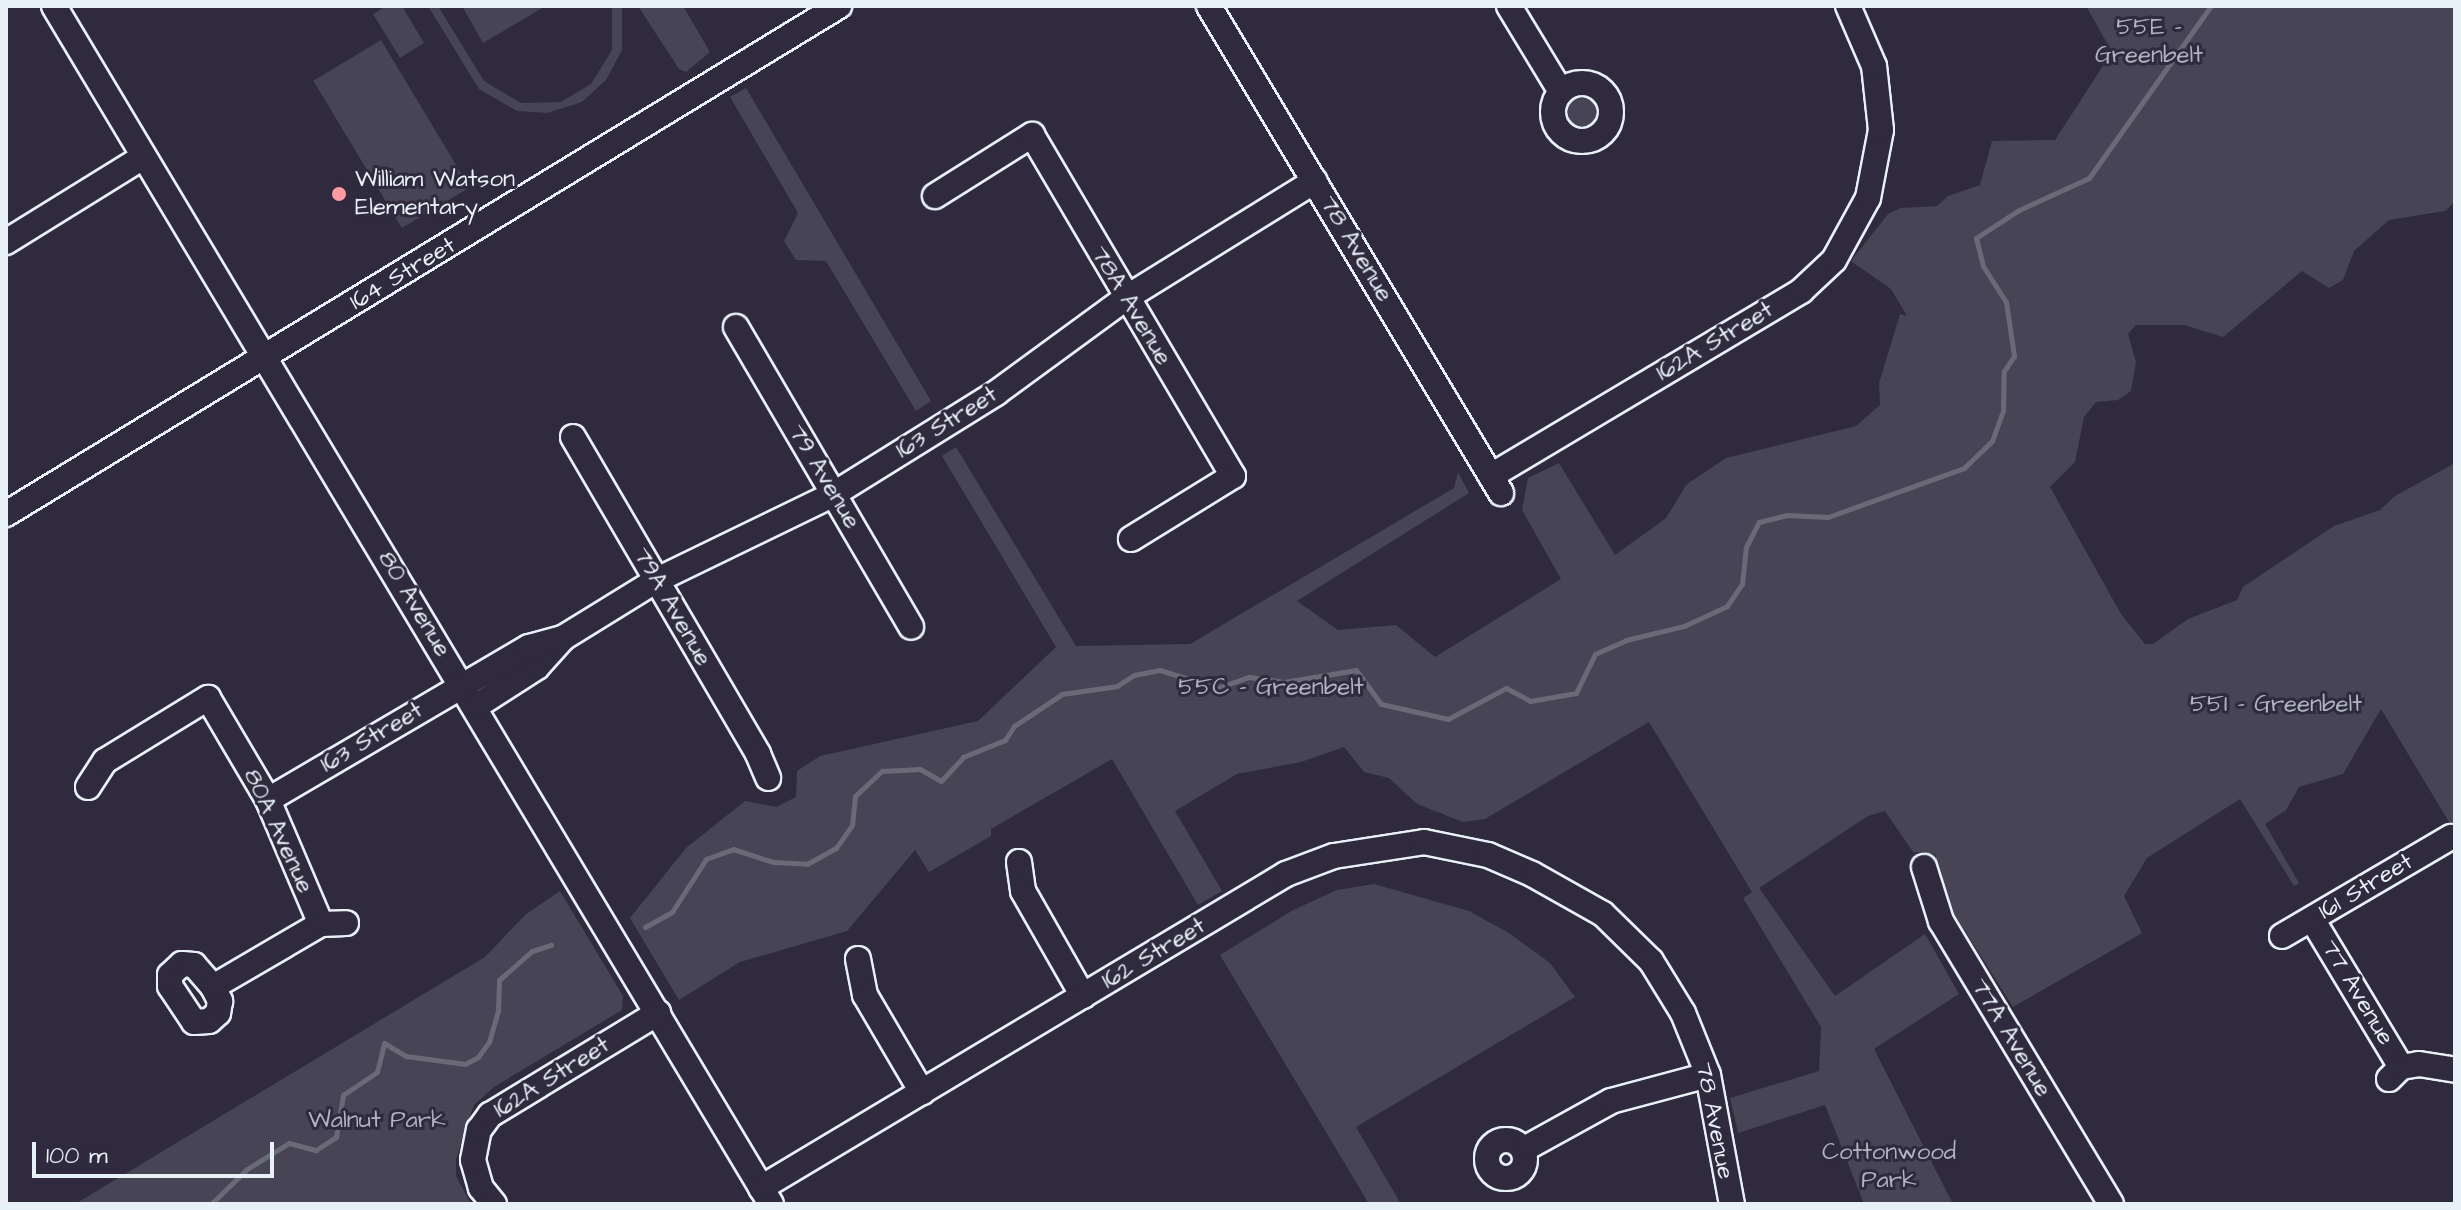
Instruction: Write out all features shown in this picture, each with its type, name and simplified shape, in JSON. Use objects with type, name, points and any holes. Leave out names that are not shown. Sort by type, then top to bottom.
[{"type":"street","name":"80 Avenue","points":[[54,6],[766,1196]]},
{"type":"street","name":"164 Street","points":[[6,514],[839,6]]},
{"type":"street","name":"78 Avenue","points":[[1209,6],[1496,484]]},
{"type":"street","name":"162A Street","points":[[1496,484],[1818,278],[1860,218],[1878,155],[1877,78],[1848,6]]},
{"type":"street","points":[[1507,7],[1561,92]]},
{"type":"street","name":"78A Avenue","points":[[935,196],[1032,135],[1233,476],[1131,539]]},
{"type":"street","points":[[6,242],[143,157]]},
{"type":"street","name":"163 Street","points":[[475,707],[537,667],[563,638],[657,580],[834,494],[996,393],[1126,298],[1315,181]]},
{"type":"street","name":"79 Avenue","points":[[736,327],[911,627]]},
{"type":"street","name":"79A Avenue","points":[[573,437],[768,778]]},
{"type":"street","name":"163 Street","points":[[268,800],[529,647],[563,638]]},
{"type":"street","name":"80A Avenue","points":[[88,787],[105,761],[208,698],[268,800],[321,924]]},
{"type":"street","name":"161 Street","points":[[2282,936],[2451,837]]},
{"type":"street","name":"162 Street","points":[[766,1196],[922,1092],[1286,874],[1334,856],[1382,845],[1424,842],[1488,855],[1572,896]]},
{"type":"street","points":[[1019,862],[1023,891],[1083,996]]},
{"type":"street","name":"77A Avenue","points":[[1924,867],[1941,921],[2111,1204]]},
{"type":"street","name":"78 Avenue","points":[[1572,896],[1603,914],[1651,961],[1683,1013],[1708,1075],[1732,1204]]},
{"type":"street","name":"77 Avenue","points":[[2312,919],[2395,1073],[2419,1064],[2455,1070]]},
{"type":"street","points":[[213,987],[321,924],[346,923]]},
{"type":"street","points":[[858,959],[865,995],[922,1092]]},
{"type":"street","name":"162A Street","points":[[494,1204],[481,1188],[473,1160],[479,1130],[490,1115],[658,1013]]},
{"type":"street","points":[[1526,1148],[1611,1101],[1708,1075]]},
{"type":"green space","points":[[386,6],[402,6],[424,43],[400,58],[373,14]]},
{"type":"green space","points":[[428,6],[438,6],[484,81],[521,103],[561,102],[591,84],[612,50],[612,6],[622,6],[622,50],[606,80],[582,102],[547,113],[517,111],[479,89]]},
{"type":"green space","points":[[462,6],[546,6],[483,43]]},
{"type":"green space","points":[[638,6],[683,6],[710,52],[686,72],[679,69]]},
{"type":"green space","points":[[2086,6],[2455,6],[2455,202],[2445,211],[2389,220],[2354,251],[2343,280],[2329,288],[2302,271],[2223,337],[2184,325],[2136,325],[2128,334],[2136,362],[2131,391],[2118,400],[2096,402],[2084,417],[2075,462],[2050,487],[2121,614],[2145,644],[2153,644],[2188,619],[2237,600],[2243,587],[2334,526],[2380,510],[2395,496],[2455,463],[2455,832],[2381,709],[2343,774],[2299,787],[2286,810],[2265,824],[2299,883],[2294,886],[2240,799],[2147,858],[2124,896],[2142,933],[2013,1007],[1948,904],[1935,854],[1913,852],[1885,811],[1868,816],[1759,888],[1835,996],[1925,934],[1959,994],[1874,1049],[1953,1204],[1864,1204],[1825,1105],[1738,1133],[1730,1098],[1819,1071],[1821,1027],[1743,898],[1752,892],[1649,722],[1485,819],[1463,822],[1417,804],[1389,778],[1364,772],[1344,747],[1301,762],[1237,774],[1175,811],[1222,891],[1198,905],[1112,759],[991,829],[991,836],[929,872],[915,850],[847,931],[740,962],[679,1000],[630,918],[686,848],[745,801],[776,807],[796,797],[797,771],[820,756],[978,721],[1056,647],[942,456],[956,447],[1076,646],[1190,644],[1454,488],[1458,472],[1469,493],[1297,601],[1338,630],[1396,625],[1435,657],[1561,579],[1522,510],[1528,478],[1559,463],[1615,555],[1666,518],[1687,484],[1726,458],[1856,426],[1880,405],[1879,383],[1900,314],[1907,316],[1891,289],[1851,261],[1888,214],[1901,208],[1937,206],[1948,196],[1980,185],[1992,141],[2055,140],[2112,52]]},
{"type":"green space","points":[[381,40],[470,187],[402,228],[313,81]]},
{"type":"green space","points":[[1582,87],[1599,94],[1606,111],[1599,128],[1582,135],[1565,128],[1558,111],[1565,94]]},
{"type":"green space","points":[[746,88],[931,401],[916,411],[826,261],[796,260],[784,241],[798,213],[730,97]]},
{"type":"green space","points":[[1374,884],[1469,911],[1509,933],[1550,963],[1575,997],[1356,1127],[1401,1204],[1369,1204],[1220,955],[1293,910],[1337,890]]},
{"type":"green space","name":"Walnut Park","points":[[560,891],[623,996],[622,1010],[494,1087],[474,1105],[456,1159],[456,1176],[471,1204],[75,1204],[485,957],[525,915]]},
{"type":"waterway","points":[[645,927],[672,912],[706,859],[733,849],[773,862],[807,864],[836,848],[852,825],[855,796],[882,771],[920,769],[941,781],[963,757],[1005,740],[1014,726],[1062,694],[1117,686],[1134,675],[1160,670],[1217,688],[1249,677],[1284,682],[1356,670],[1381,704],[1448,719],[1506,688],[1530,701],[1576,693],[1595,654],[1626,640],[1684,626],[1727,606],[1742,584],[1746,547],[1759,522],[1787,515],[1828,517],[1964,468],[1992,441],[2003,410],[2004,371],[2014,356],[2006,302],[1983,266],[1976,238],[2019,210],[2089,178],[2211,6]]},
{"type":"waterway","points":[[211,1204],[247,1169],[289,1143],[316,1150],[336,1137],[343,1095],[377,1072],[384,1043],[406,1056],[465,1064],[478,1057],[489,1042],[498,1011],[499,980],[532,951],[551,945]]},
{"type":"place","name":"William Watson Elementary","points":[[339,194]]},
{"type":"park label","name":"55E - Greenbelt","points":[[2149,42]]},
{"type":"park label","name":"55C - Greenbelt","points":[[1271,688]]},
{"type":"park label","name":"55I - Greenbelt","points":[[2276,705]]},
{"type":"park label","name":"Cottonwood Park","points":[[1889,1167]]}]
